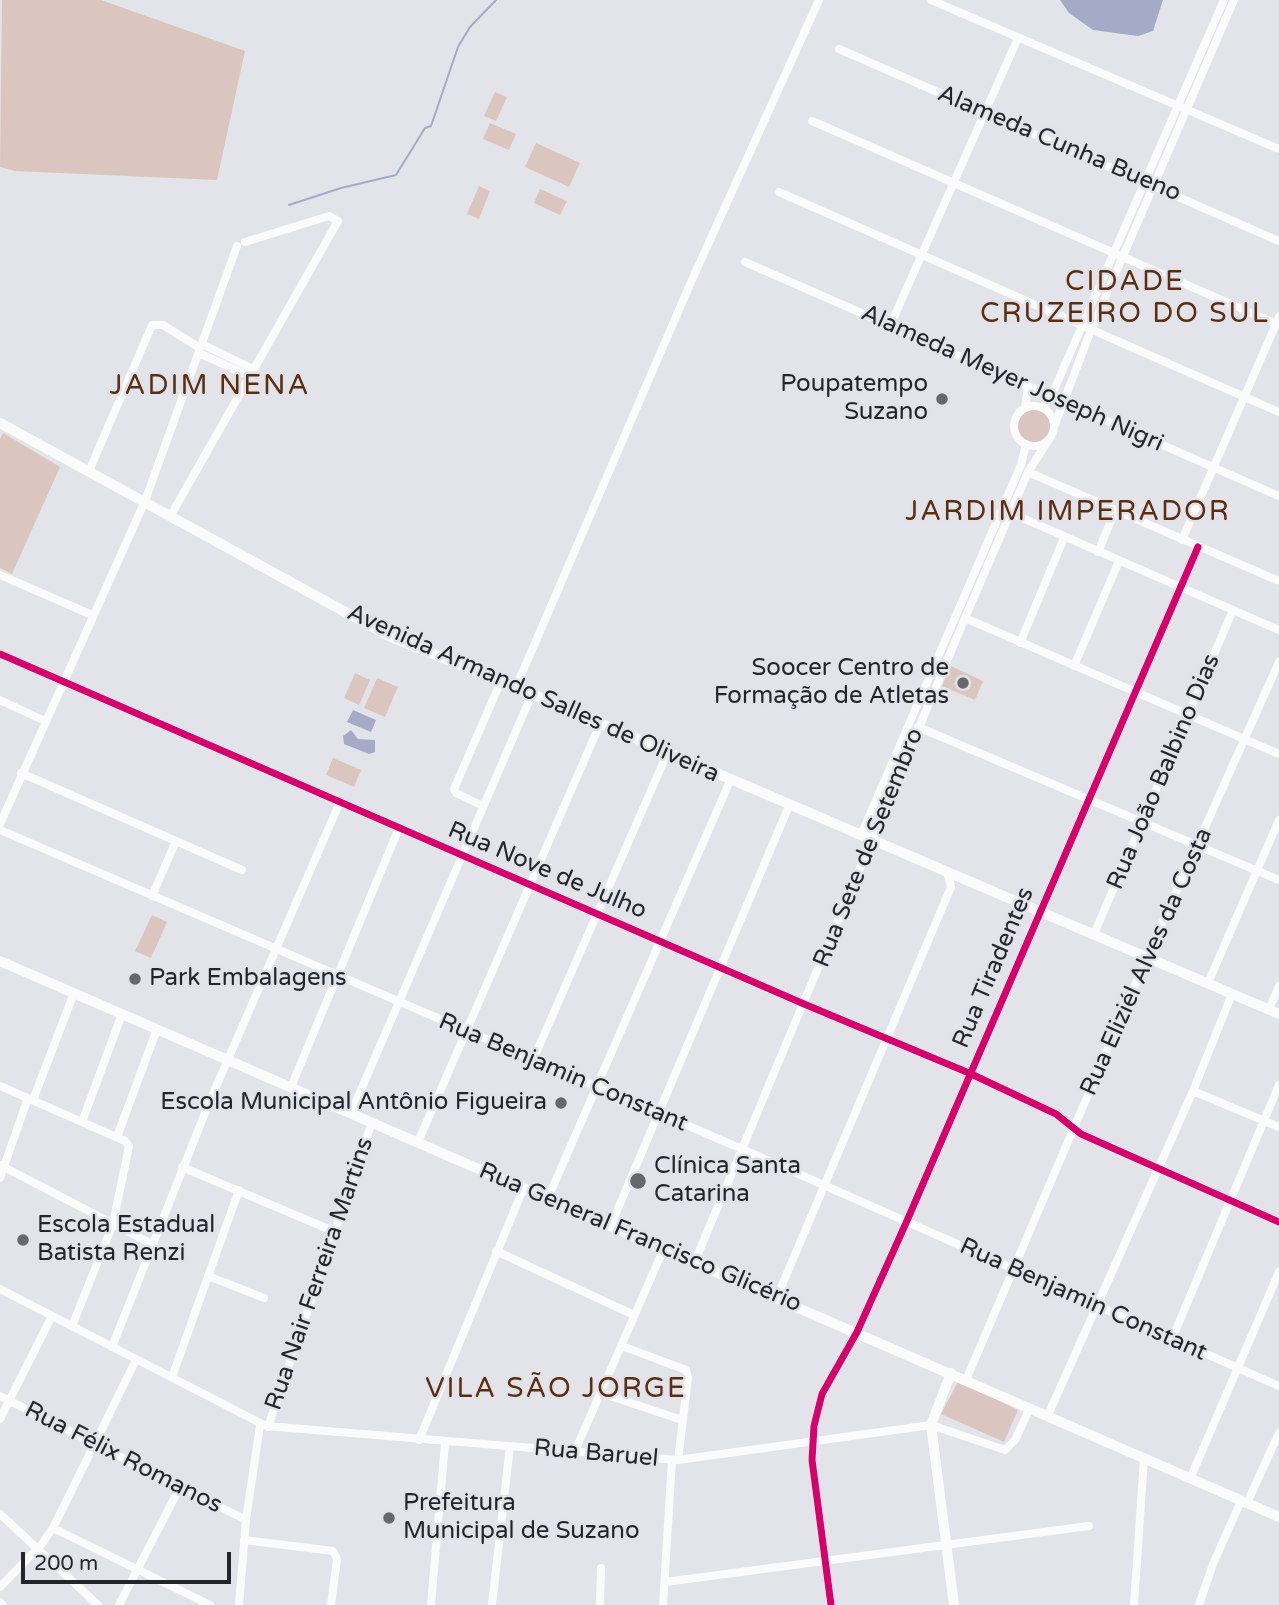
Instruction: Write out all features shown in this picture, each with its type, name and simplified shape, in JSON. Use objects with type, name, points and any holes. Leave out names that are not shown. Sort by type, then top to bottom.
[{"type":"main road","name":"Avenida Armando Salles de Oliveira","points":[[0,423],[370,626],[1274,1012]]},
{"type":"main road","name":"Rua General Francisco Glicério","points":[[0,961],[1279,1517]]},
{"type":"main road","points":[[951,1373],[930,1425],[954,1605]]},
{"type":"street","points":[[516,687],[691,282],[819,0]]},
{"type":"street","points":[[931,0],[1279,149]]},
{"type":"street","points":[[1119,255],[1082,326],[1051,397],[1042,407],[1025,408],[1017,415],[1015,428],[1026,444],[1038,445],[1049,439],[1119,255],[1182,108],[1224,0]]},
{"type":"street","points":[[1182,108],[1234,0]]},
{"type":"street","points":[[890,326],[1018,38]]},
{"type":"street","name":"Alameda Cunha Bueno","points":[[839,49],[1279,241]]},
{"type":"street","points":[[812,121],[1278,322],[1182,540]]},
{"type":"street","points":[[779,192],[1279,412]]},
{"type":"street","points":[[0,824],[145,501],[241,244],[329,216],[338,221],[171,515]]},
{"type":"street","name":"Alameda Meyer Joseph Nigri","points":[[745,262],[1279,496]]},
{"type":"street","points":[[89,471],[152,325],[163,325],[200,348],[251,372]]},
{"type":"street","points":[[1025,408],[1028,386]]},
{"type":"street","points":[[1042,407],[1051,415],[1054,427]]},
{"type":"street","name":"Rua Sete de Setembro","points":[[695,1261],[918,727],[1028,472],[1049,439]]},
{"type":"street","name":"Rua Sete de Setembro","points":[[861,835],[1016,477],[1026,444]]},
{"type":"street","points":[[1028,472],[1279,581]]},
{"type":"street","points":[[1098,552],[1115,511]]},
{"type":"street","points":[[1011,513],[1279,630]]},
{"type":"street","points":[[1020,643],[1064,538]]},
{"type":"street","name":"Rua Tiradentes","points":[[831,1605],[812,1443],[818,1409],[827,1383],[857,1332],[906,1223],[1198,547]]},
{"type":"street","points":[[1074,666],[1119,561]]},
{"type":"street","points":[[0,575],[92,615]]},
{"type":"street","name":"Rua João Balbino Dias","points":[[1094,934],[1190,716],[1233,610]]},
{"type":"street","points":[[965,618],[1279,754]]},
{"type":"street","name":"Rua Nove de Julho","points":[[0,654],[804,1004],[969,1073],[1056,1114],[1075,1128],[1279,1222]]},
{"type":"street","name":"Rua Eliziél Alves da Costa","points":[[966,1380],[1147,957],[1279,662]]},
{"type":"street","points":[[483,806],[456,793],[454,789],[501,681]]},
{"type":"street","points":[[351,1113],[533,694]]},
{"type":"street","points":[[0,700],[45,720]]},
{"type":"street","points":[[418,1142],[600,724]]},
{"type":"street","points":[[918,727],[1087,801],[1279,880]]},
{"type":"street","points":[[533,1060],[667,754]]},
{"type":"street","points":[[21,773],[242,870]]},
{"type":"street","points":[[548,1198],[730,780]]},
{"type":"street","points":[[112,1347],[227,1059],[340,802]]},
{"type":"street","points":[[611,1225],[789,806]]},
{"type":"street","points":[[1208,983],[1279,820]]},
{"type":"street","points":[[291,1087],[399,828]]},
{"type":"street","name":"Rua Benjamin Constant","points":[[0,830],[658,1116],[742,1149],[825,1188],[1279,1385]]},
{"type":"street","points":[[152,896],[176,841]]},
{"type":"street","points":[[777,1297],[951,887],[947,872]]},
{"type":"street","points":[[951,887],[967,880]]},
{"type":"street","points":[[1274,1012],[1279,986]]},
{"type":"street","points":[[0,1178],[2,1166],[74,993]]},
{"type":"street","points":[[1048,1415],[1192,1091],[1232,994]]},
{"type":"street","points":[[82,1122],[122,1014]]},
{"type":"street","points":[[117,1137],[158,1029]]},
{"type":"street","points":[[1172,1339],[1279,1085]]},
{"type":"street","points":[[0,1086],[128,1143],[129,1151],[113,1224],[72,1326]]},
{"type":"street","points":[[1192,1091],[1279,1127]]},
{"type":"street","name":"Rua Nair Ferreira Martins","points":[[239,1605],[246,1520],[264,1426],[372,1122]]},
{"type":"street","points":[[2,1166],[152,1244]]},
{"type":"street","points":[[182,1167],[332,1231]]},
{"type":"street","points":[[419,1440],[524,1187]]},
{"type":"street","points":[[172,1377],[239,1190]]},
{"type":"street","points":[[575,1451],[664,1248]]},
{"type":"street","points":[[496,1251],[634,1315]]},
{"type":"street","points":[[1190,1479],[1279,1272]]},
{"type":"street","points":[[208,1276],[264,1298]]},
{"type":"street","points":[[0,1289],[264,1426]]},
{"type":"street","points":[[0,1419],[52,1316]]},
{"type":"street","points":[[622,1346],[683,1368],[688,1378],[675,1460],[663,1605]]},
{"type":"street","points":[[0,1587],[37,1549],[52,1528],[136,1360]]},
{"type":"street","points":[[601,1393],[682,1420]]},
{"type":"street","name":"Rua Félix Romanos","points":[[0,1396],[246,1520]]},
{"type":"street","points":[[930,1425],[1005,1450],[1012,1446],[1030,1408]]},
{"type":"street","name":"Rua Baruel","points":[[264,1426],[675,1460],[930,1425]]},
{"type":"street","points":[[1199,1605],[1213,1564],[1279,1433]]},
{"type":"street","points":[[431,1605],[445,1443]]},
{"type":"street","points":[[492,1605],[510,1446]]},
{"type":"street","points":[[1134,1605],[1144,1458]]},
{"type":"street","points":[[119,1605],[180,1487]]},
{"type":"street","points":[[0,1514],[98,1605]]},
{"type":"street","points":[[665,1582],[1089,1526]]},
{"type":"street","points":[[52,1528],[210,1605]]},
{"type":"street","points":[[244,1540],[333,1550],[337,1559],[331,1605]]},
{"type":"street","points":[[600,1605],[601,1567]]},
{"type":"shaded area","points":[[2,0],[101,0],[245,51],[217,180],[15,171],[0,167]]},
{"type":"shaded area","points":[[495,92],[507,97],[496,121],[484,116]]},
{"type":"shaded area","points":[[490,123],[516,134],[509,150],[483,139]]},
{"type":"shaded area","points":[[536,143],[580,163],[569,187],[525,167]]},
{"type":"shaded area","points":[[479,186],[490,191],[479,219],[467,214]]},
{"type":"shaded area","points":[[540,189],[567,201],[560,215],[534,203]]},
{"type":"shaded area","points":[[1034,409],[1046,414],[1051,426],[1046,438],[1034,443],[1022,438],[1017,426],[1022,414]]},
{"type":"shaded area","points":[[3,433],[60,467],[12,574],[0,568],[0,439]]},
{"type":"shaded area","name":"Soocer Centro de Formação de Atletas","points":[[951,666],[983,681],[975,700],[942,686]]},
{"type":"shaded area","points":[[355,673],[370,680],[359,705],[344,698]]},
{"type":"shaded area","points":[[377,678],[398,687],[385,717],[364,708]]},
{"type":"shaded area","points":[[333,758],[361,770],[354,787],[326,775]]},
{"type":"shaded area","points":[[152,915],[167,922],[151,958],[135,951]]},
{"type":"shaded area","points":[[959,1380],[1018,1410],[1004,1442],[941,1414]]},
{"type":"water","points":[[1060,0],[1163,0],[1153,31],[1138,36],[1093,30],[1069,13]]},
{"type":"water","points":[[353,710],[376,720],[371,732],[347,722]]},
{"type":"water","points":[[351,730],[358,739],[375,740],[375,752],[369,754],[344,744],[343,736]]},
{"type":"waterway","points":[[289,205],[341,188],[396,175],[425,128],[431,126],[458,47],[470,27],[496,0]]},
{"type":"cycle path","points":[[831,1605],[812,1460],[814,1426],[822,1394],[857,1332],[906,1223],[1198,547]]},
{"type":"cycle path","points":[[0,654],[804,1004],[969,1073],[1056,1114],[1081,1134],[1279,1222]]},
{"type":"place","name":"Poupatempo Suzano","points":[[942,399]]},
{"type":"place","name":"Soocer Centro de Formação de Atletas","points":[[963,683]]},
{"type":"place","name":"Park Embalagens","points":[[135,979]]},
{"type":"place","name":"Escola Municipal Antônio Figueira","points":[[561,1103]]},
{"type":"place","name":"Clínica Santa Catarina","points":[[638,1181]]},
{"type":"place","name":"Escola Estadual Batista Renzi","points":[[23,1240]]},
{"type":"place","name":"Prefeitura Municipal de Suzano","points":[[389,1518]]},
{"type":"district","name":"CIDADE CRUZEIRO DO SUL","points":[[1125,299]]},
{"type":"district","name":"JADIM NENA","points":[[210,387]]},
{"type":"district","name":"JARDIM IMPERADOR","points":[[1068,513]]},
{"type":"district","name":"VILA SÃO JORGE","points":[[556,1390]]}]
